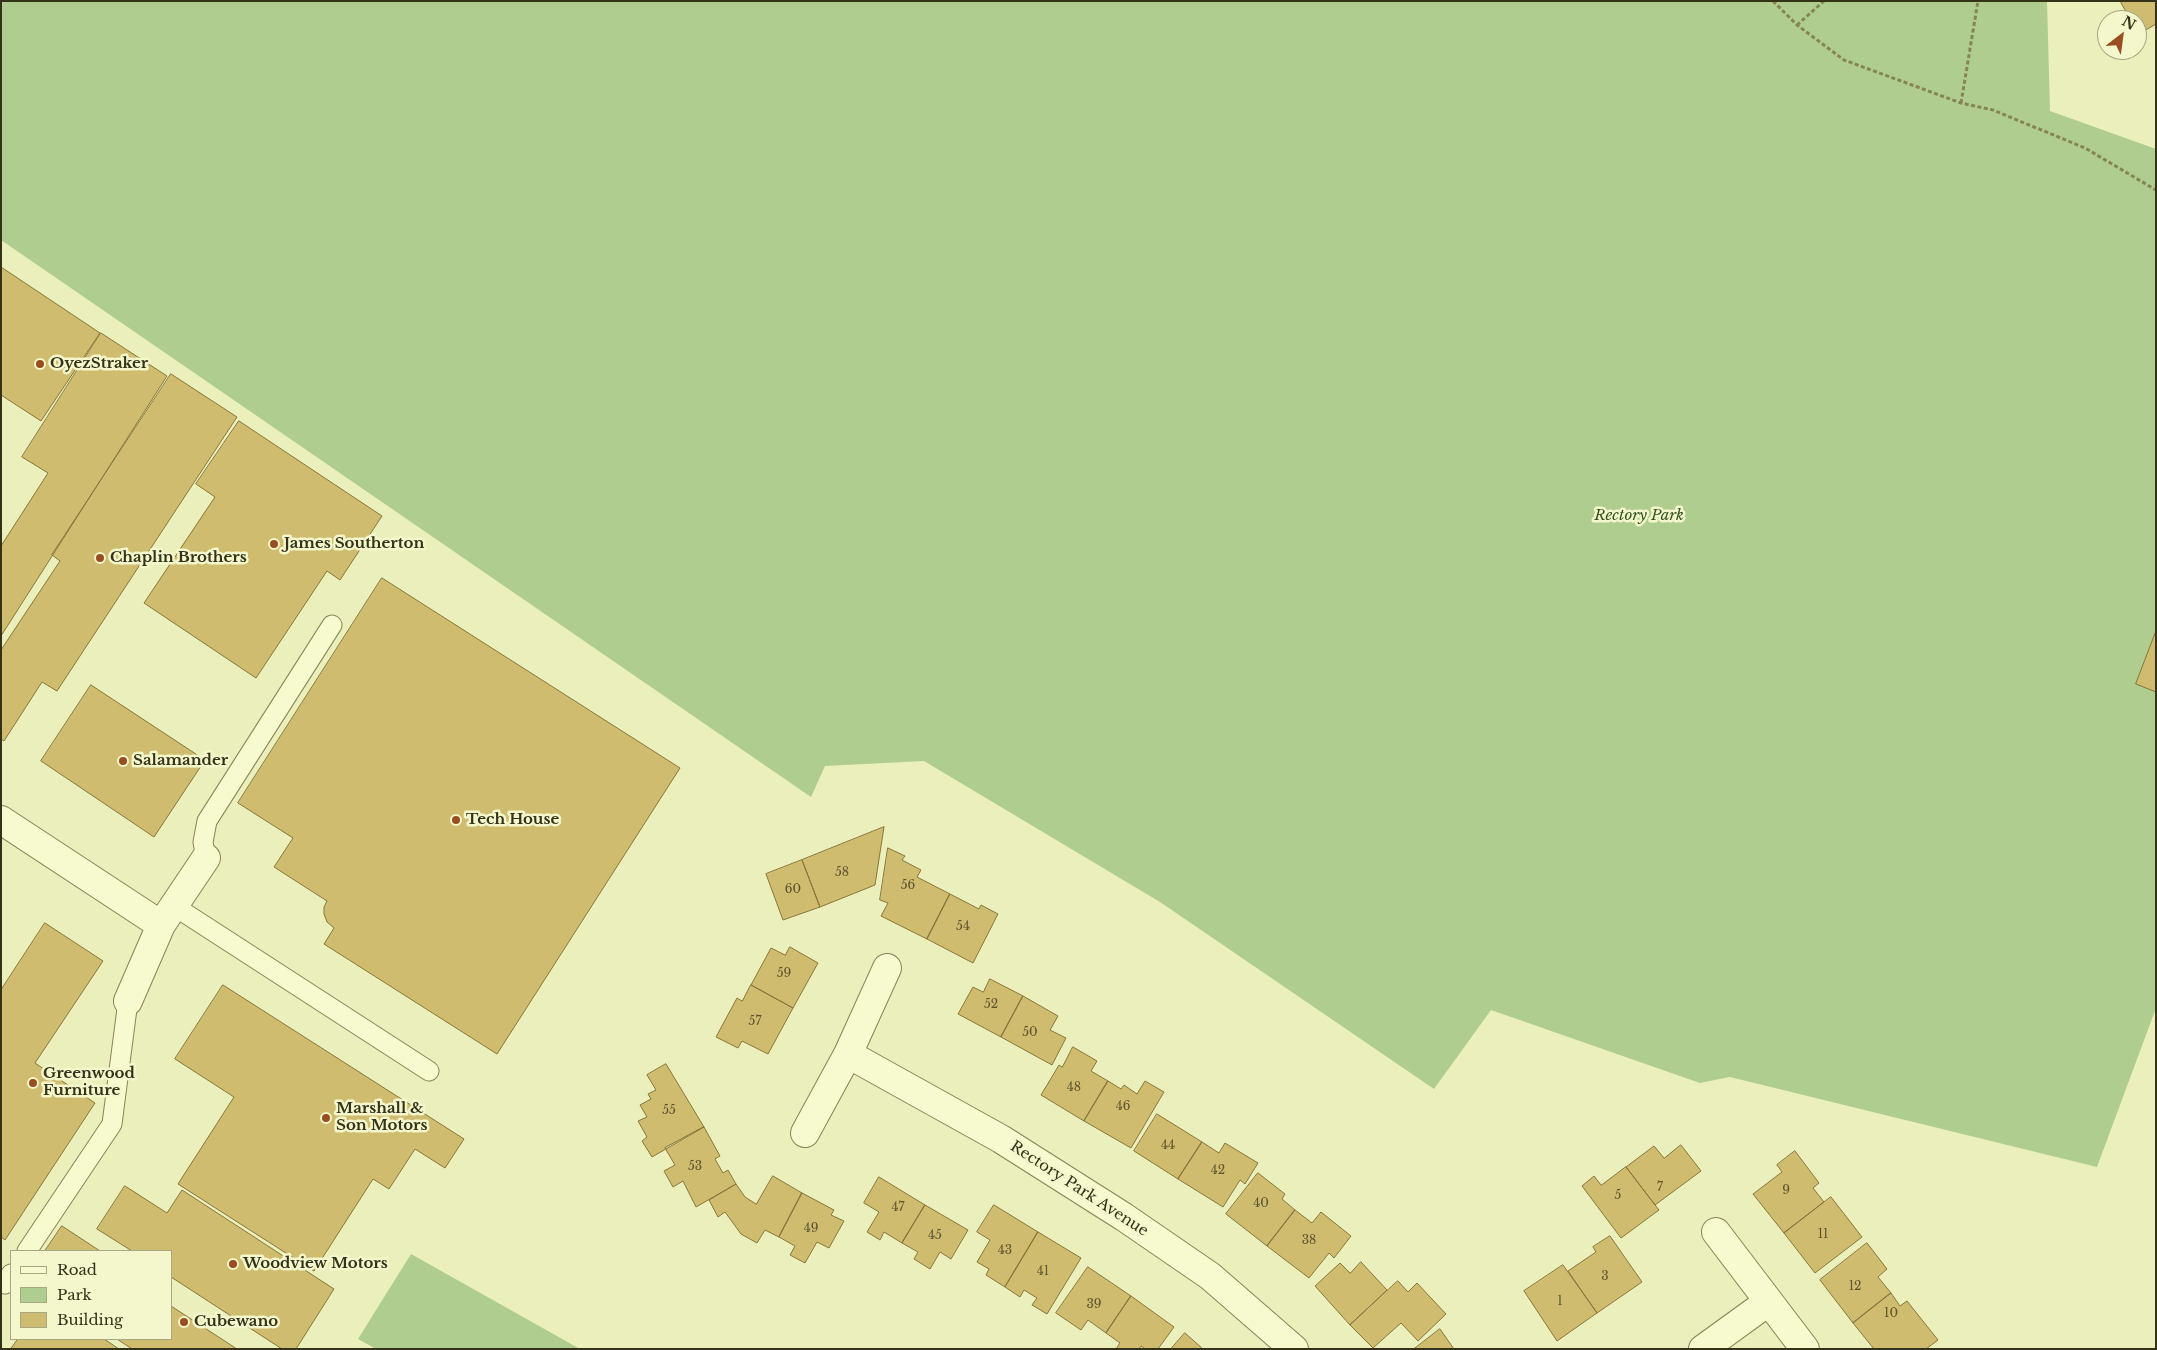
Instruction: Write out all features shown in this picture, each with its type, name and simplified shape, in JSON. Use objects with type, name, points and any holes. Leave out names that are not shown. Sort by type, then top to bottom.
[{"type":"street","points":[[1,820],[168,916]]},
{"type":"street","points":[[128,1000],[168,916],[206,858]]},
{"type":"street","points":[[806,1133],[848,1054],[887,968]]},
{"type":"street","name":"Rectory Park Avenue","points":[[848,1054],[1001,1139],[1124,1217],[1210,1276],[1294,1349]]},
{"type":"street","points":[[1716,1232],[1805,1349]]},
{"type":"street","points":[[1703,1349],[1768,1302]]},
{"type":"lane","points":[[206,858],[202,842],[208,821],[332,626]]},
{"type":"lane","points":[[168,916],[430,1070]]},
{"type":"lane","points":[[28,1250],[112,1124],[128,1000]]},
{"type":"path","points":[[1773,1],[1797,25],[1844,60],[1961,102],[1993,110],[2085,148],[2156,190]]},
{"type":"path","points":[[1797,25],[1824,1]]},
{"type":"path","points":[[1961,102],[1978,1]]},
{"type":"green space","name":"Rectory Park","points":[[1,1],[2047,1],[2050,111],[2156,149],[2156,1008],[2097,1167],[1730,1077],[1700,1083],[1491,1010],[1434,1089],[1160,902],[924,761],[825,766],[811,797],[1,240]]},
{"type":"green space","points":[[411,1254],[580,1349],[376,1349],[358,1339]]},
{"type":"building","points":[[2124,1],[2156,1],[2156,24],[2147,29],[2147,10],[2125,10],[2121,3]]},
{"type":"building","name":"OyezStraker","points":[[1,267],[100,333],[41,421],[1,395]]},
{"type":"building","points":[[101,333],[167,376],[1,636],[1,546],[48,473],[22,457]]},
{"type":"building","name":"Chaplin Brothers","points":[[171,374],[237,417],[57,691],[42,682],[4,741],[1,739],[1,650],[60,561],[52,555]]},
{"type":"building","name":"James Southerton","points":[[239,421],[382,516],[340,580],[327,571],[256,678],[144,603],[215,497],[196,484]]},
{"type":"building","name":"Tech House","points":[[382,578],[680,768],[497,1054],[324,944],[334,928],[327,922],[324,914],[324,907],[327,901],[274,867],[293,838],[238,803]]},
{"type":"building","points":[[2156,631],[2156,692],[2136,684]]},
{"type":"building","name":"Salamander","points":[[91,685],[205,760],[154,837],[41,761]]},
{"type":"building","points":[[884,827],[875,885],[820,907],[802,860]]},
{"type":"building","points":[[888,848],[905,856],[902,860],[921,870],[917,877],[950,894],[927,939],[881,916],[888,903],[880,900]]},
{"type":"building","points":[[802,860],[820,907],[783,920],[766,874]]},
{"type":"building","points":[[950,894],[979,909],[981,905],[998,914],[973,963],[927,939]]},
{"type":"building","name":"Greenwood Furniture","points":[[45,923],[103,961],[35,1063],[95,1103],[5,1240],[1,1237],[1,990]]},
{"type":"building","points":[[790,947],[818,963],[793,1008],[751,985],[771,948],[785,955]]},
{"type":"building","points":[[990,979],[1023,996],[1001,1037],[958,1014],[973,987],[983,992]]},
{"type":"building","name":"Marshall & Son Motors","points":[[223,985],[464,1139],[445,1168],[415,1149],[389,1189],[373,1179],[314,1271],[178,1184],[234,1097],[175,1059]]},
{"type":"building","points":[[751,985],[793,1008],[768,1054],[742,1041],[738,1048],[716,1037],[737,998],[742,1001]]},
{"type":"building","points":[[1023,996],[1058,1016],[1050,1030],[1066,1038],[1052,1065],[1001,1037]]},
{"type":"building","points":[[1073,1047],[1097,1061],[1091,1071],[1108,1081],[1084,1121],[1041,1095],[1059,1065],[1062,1067]]},
{"type":"building","points":[[666,1064],[704,1127],[652,1157],[642,1141],[647,1137],[638,1121],[647,1117],[640,1105],[651,1099],[648,1094],[656,1090],[647,1075]]},
{"type":"building","points":[[1108,1081],[1121,1089],[1124,1085],[1137,1094],[1145,1081],[1164,1092],[1131,1148],[1084,1121]]},
{"type":"building","points":[[1157,1114],[1202,1142],[1178,1179],[1134,1151]]},
{"type":"building","points":[[704,1127],[720,1156],[715,1159],[723,1173],[728,1170],[736,1184],[696,1207],[683,1181],[673,1187],[664,1171],[675,1165],[665,1148]]},
{"type":"building","points":[[1202,1142],[1219,1153],[1225,1143],[1258,1163],[1245,1184],[1240,1180],[1223,1207],[1178,1179]]},
{"type":"building","points":[[1681,1145],[1701,1171],[1655,1205],[1626,1167],[1654,1146],[1664,1158]]},
{"type":"building","points":[[1795,1151],[1819,1183],[1813,1188],[1824,1202],[1784,1233],[1753,1194],[1782,1172],[1777,1165]]},
{"type":"building","points":[[1626,1167],[1659,1210],[1621,1238],[1582,1186],[1594,1176],[1601,1185]]},
{"type":"building","points":[[1258,1173],[1285,1194],[1282,1199],[1295,1210],[1267,1246],[1226,1214]]},
{"type":"building","points":[[773,1176],[802,1193],[779,1237],[765,1230],[757,1243],[741,1234],[725,1212],[718,1217],[709,1200],[736,1184],[745,1197],[756,1204]]},
{"type":"building","points":[[879,1177],[925,1205],[902,1243],[884,1232],[880,1240],[867,1232],[879,1212],[864,1203]]},
{"type":"building","name":"Woodview Motors","points":[[125,1186],[167,1213],[182,1190],[334,1289],[296,1349],[282,1349],[172,1278],[172,1250],[130,1250],[97,1229]]},
{"type":"building","points":[[802,1193],[834,1210],[831,1215],[844,1221],[829,1248],[817,1242],[805,1263],[790,1255],[795,1246],[779,1237]]},
{"type":"building","points":[[1831,1197],[1862,1237],[1815,1273],[1784,1233]]},
{"type":"building","points":[[925,1205],[968,1230],[951,1259],[940,1252],[930,1269],[914,1259],[918,1252],[902,1243]]},
{"type":"building","points":[[994,1205],[1038,1232],[1005,1287],[986,1275],[989,1269],[977,1262],[990,1240],[977,1232]]},
{"type":"building","points":[[1295,1210],[1312,1223],[1321,1212],[1351,1236],[1334,1258],[1329,1253],[1309,1278],[1267,1246]]},
{"type":"building","points":[[62,1226],[98,1250],[46,1250]]},
{"type":"building","points":[[1038,1232],[1081,1258],[1047,1314],[1032,1305],[1037,1298],[1024,1290],[1020,1297],[1005,1287]]},
{"type":"building","points":[[1610,1236],[1642,1282],[1597,1313],[1568,1271],[1596,1252],[1593,1247]]},
{"type":"building","points":[[1867,1243],[1887,1269],[1878,1277],[1891,1293],[1853,1323],[1820,1280]]},
{"type":"building","points":[[1361,1262],[1387,1290],[1350,1325],[1315,1286],[1340,1263],[1350,1273]]},
{"type":"building","points":[[1563,1265],[1597,1313],[1557,1341],[1524,1291]]},
{"type":"building","points":[[1088,1267],[1131,1296],[1106,1333],[1088,1320],[1081,1330],[1056,1313]]},
{"type":"building","points":[[1398,1281],[1408,1292],[1417,1283],[1446,1314],[1418,1341],[1401,1323],[1373,1348],[1350,1325]]},
{"type":"building","points":[[1891,1293],[1900,1306],[1907,1301],[1938,1340],[1926,1349],[1874,1349],[1853,1323]]},
{"type":"building","points":[[1131,1296],[1174,1327],[1158,1349],[1145,1349],[1141,1346],[1139,1349],[1116,1349],[1120,1343],[1106,1333]]},
{"type":"building","name":"Cubewano","points":[[172,1307],[237,1349],[132,1349],[118,1340],[172,1340]]},
{"type":"building","points":[[1440,1329],[1454,1349],[1414,1349]]},
{"type":"building","points":[[1185,1333],[1203,1349],[1171,1349]]},
{"type":"building","points":[[17,1340],[106,1340],[119,1349],[11,1349]]},
{"type":"place","name":"OyezStraker","points":[[40,364]]},
{"type":"place","name":"James Southerton","points":[[274,544]]},
{"type":"place","name":"Chaplin Brothers","points":[[100,558]]},
{"type":"place","name":"Salamander","points":[[123,761]]},
{"type":"place","name":"Tech House","points":[[456,820]]},
{"type":"place","name":"Greenwood Furniture","points":[[33,1083]]},
{"type":"place","name":"Marshall & Son Motors","points":[[326,1118]]},
{"type":"place","name":"Woodview Motors","points":[[233,1264]]},
{"type":"place","name":"Cubewano","points":[[184,1322]]}]
